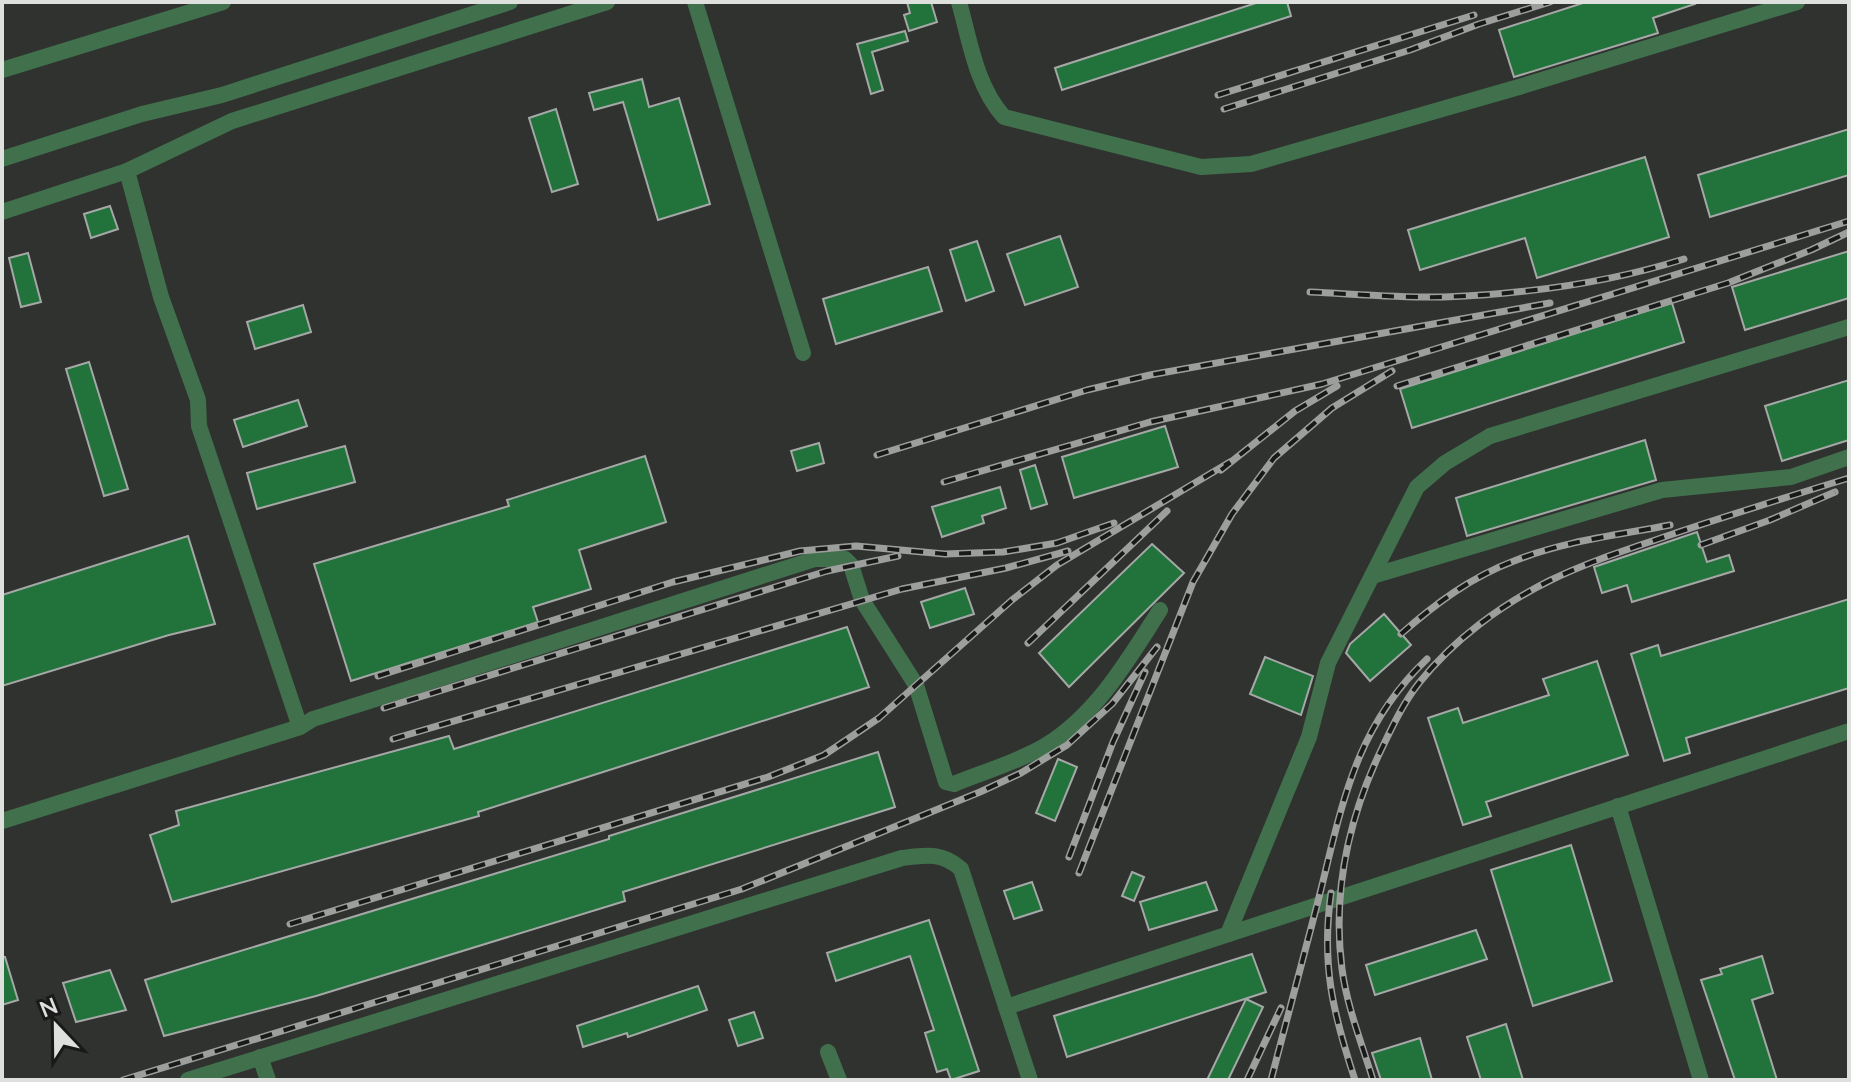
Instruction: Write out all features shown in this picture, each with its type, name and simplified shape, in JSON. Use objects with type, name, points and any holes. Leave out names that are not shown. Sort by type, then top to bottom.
[{"type":"lane","points":[[2,70],[223,2]]},
{"type":"lane","points":[[2,159],[142,114],[222,95],[510,2]]},
{"type":"lane","points":[[2,212],[127,171],[232,121],[607,2]]},
{"type":"lane","points":[[695,2],[803,353]]},
{"type":"lane","points":[[959,2],[981,81],[991,102],[1004,117],[1201,167],[1251,164],[1519,87],[1797,2]]},
{"type":"lane","points":[[127,171],[161,297],[198,400],[199,426],[300,727]]},
{"type":"lane","points":[[1228,934],[1309,737],[1328,663],[1417,487],[1445,463],[1490,436],[1849,327]]},
{"type":"lane","points":[[1372,576],[1662,490],[1791,477],[1849,457]]},
{"type":"lane","points":[[2,821],[300,727],[313,719],[408,687],[815,559],[845,559],[851,565],[862,600],[916,685],[946,782],[954,784],[1044,746],[1087,713],[1124,665],[1160,610]]},
{"type":"lane","points":[[1006,1007],[1849,731]]},
{"type":"lane","points":[[1618,806],[1701,1080]]},
{"type":"lane","points":[[188,1080],[902,858],[933,854],[951,860],[961,869],[1030,1080]]},
{"type":"lane","points":[[828,1052],[839,1080]]},
{"type":"lane","points":[[260,1057],[268,1080]]},
{"type":"building","points":[[907,2],[931,2],[937,22],[909,31],[904,15],[910,13]]},
{"type":"building","points":[[1259,2],[1287,2],[1291,16],[1062,90],[1055,68]]},
{"type":"building","points":[[1586,2],[1695,4],[1653,18],[1658,33],[1514,77],[1499,30]]},
{"type":"building","points":[[905,31],[908,41],[872,52],[883,90],[871,94],[857,44]]},
{"type":"building","points":[[642,79],[649,107],[679,98],[710,204],[658,220],[623,102],[594,110],[589,93]]},
{"type":"building","points":[[556,109],[578,184],[552,192],[529,118]]},
{"type":"building","points":[[1849,129],[1849,175],[1710,217],[1698,175]]},
{"type":"building","points":[[1645,157],[1669,237],[1537,278],[1525,238],[1420,270],[1408,230]]},
{"type":"building","points":[[110,206],[118,229],[91,238],[84,214]]},
{"type":"building","points":[[1060,236],[1078,287],[1025,305],[1007,254]]},
{"type":"building","points":[[977,241],[994,291],[966,301],[950,250]]},
{"type":"building","points":[[1849,251],[1849,298],[1745,330],[1732,287]]},
{"type":"building","points":[[28,253],[41,302],[21,307],[9,258]]},
{"type":"building","points":[[928,267],[942,311],[836,344],[823,299]]},
{"type":"building","points":[[1672,303],[1684,342],[1412,428],[1400,389]]},
{"type":"building","points":[[303,305],[311,332],[255,349],[247,322]]},
{"type":"building","points":[[89,362],[128,489],[104,496],[66,369]]},
{"type":"building","points":[[1849,380],[1849,440],[1782,461],[1765,406]]},
{"type":"building","points":[[298,400],[307,426],[243,447],[234,420]]},
{"type":"building","points":[[1165,426],[1178,467],[1074,498],[1062,457]]},
{"type":"building","points":[[1645,440],[1656,480],[1467,536],[1456,498]]},
{"type":"building","points":[[819,443],[824,463],[797,471],[791,451]]},
{"type":"building","points":[[345,446],[355,482],[257,509],[247,473]]},
{"type":"building","points":[[645,456],[666,522],[579,550],[591,589],[533,607],[538,622],[351,681],[314,564],[509,506],[507,500]]},
{"type":"building","points":[[1035,465],[1047,504],[1031,509],[1020,470]]},
{"type":"building","points":[[1000,487],[1006,508],[982,516],[984,523],[942,537],[932,507]]},
{"type":"building","points":[[1697,532],[1707,562],[1729,555],[1734,571],[1632,602],[1627,585],[1602,593],[1594,567]]},
{"type":"building","points":[[188,536],[215,624],[2,686],[2,595]]},
{"type":"building","points":[[1152,544],[1184,573],[1069,687],[1039,653]]},
{"type":"building","points":[[965,588],[974,614],[930,628],[921,602]]},
{"type":"building","points":[[1849,599],[1849,688],[1686,738],[1690,753],[1664,761],[1631,654],[1658,645],[1661,656]]},
{"type":"building","points":[[1384,614],[1411,645],[1370,681],[1346,653],[1350,644]]},
{"type":"building","points":[[847,627],[869,687],[478,812],[479,816],[172,902],[150,835],[179,825],[176,811],[449,736],[454,749]]},
{"type":"building","points":[[1265,657],[1313,676],[1301,715],[1250,694]]},
{"type":"building","points":[[1597,661],[1628,755],[1486,802],[1491,816],[1463,825],[1428,718],[1458,708],[1463,723],[1549,695],[1543,679]]},
{"type":"building","points":[[878,752],[895,807],[623,892],[625,901],[316,996],[164,1036],[145,980],[609,839],[609,836]]},
{"type":"building","points":[[1058,759],[1077,767],[1055,821],[1036,813]]},
{"type":"building","points":[[1571,845],[1612,981],[1533,1006],[1491,870]]},
{"type":"building","points":[[1132,872],[1144,877],[1134,901],[1122,896]]},
{"type":"building","points":[[1032,882],[1042,910],[1014,919],[1004,891]]},
{"type":"building","points":[[1206,882],[1217,910],[1149,930],[1140,902]]},
{"type":"building","points":[[929,920],[979,1071],[951,1080],[947,1069],[937,1072],[925,1033],[934,1030],[910,956],[836,981],[827,953]]},
{"type":"building","points":[[1476,930],[1487,959],[1375,995],[1366,965]]},
{"type":"building","points":[[1252,954],[1266,992],[1067,1057],[1054,1016]]},
{"type":"building","points":[[1762,956],[1773,993],[1752,1000],[1777,1080],[1735,1080],[1701,980],[1722,974],[1720,969]]},
{"type":"building","points":[[2,957],[5,957],[18,1000],[2,1005]]},
{"type":"building","points":[[110,970],[126,1010],[76,1022],[63,983]]},
{"type":"building","points":[[698,986],[707,1010],[628,1037],[627,1033],[583,1047],[577,1026]]},
{"type":"building","points":[[1246,999],[1263,1007],[1228,1080],[1207,1080]]},
{"type":"building","points":[[754,1012],[763,1038],[738,1046],[729,1020]]},
{"type":"building","points":[[1506,1024],[1523,1080],[1481,1080],[1467,1037]]},
{"type":"building","points":[[1420,1038],[1432,1080],[1381,1080],[1372,1053]]},
{"type":"railway","points":[[1224,109],[1550,2]]},
{"type":"railway","points":[[1218,95],[1474,15]]},
{"type":"railway","points":[[944,482],[1150,422],[1322,384],[1849,221]]},
{"type":"railway","points":[[1397,386],[1728,283],[1849,232]]},
{"type":"railway","points":[[1310,292],[1427,297],[1505,293],[1596,281],[1684,259]]},
{"type":"railway","points":[[877,455],[1087,390],[1150,375],[1550,303]]},
{"type":"railway","points":[[1079,873],[1193,582],[1232,514],[1274,458],[1332,408],[1392,371]]},
{"type":"railway","points":[[1221,470],[1295,411],[1337,386]]},
{"type":"railway","points":[[290,924],[768,777],[824,755],[879,718],[1012,600],[1057,565],[1230,462]]},
{"type":"railway","points":[[1373,1080],[1344,983],[1339,940],[1342,883],[1352,827],[1371,773],[1399,714],[1419,683],[1447,652],[1479,624],[1551,580],[1636,547],[1849,478]]},
{"type":"railway","points":[[1701,545],[1835,492]]},
{"type":"railway","points":[[1028,643],[1167,511]]},
{"type":"railway","points":[[378,676],[673,582],[800,551],[856,546],[945,554],[1003,552],[1057,543],[1114,523]]},
{"type":"railway","points":[[1401,634],[1454,592],[1514,561],[1571,543],[1670,525]]},
{"type":"railway","points":[[393,739],[902,589],[1006,568],[1068,551]]},
{"type":"railway","points":[[384,708],[827,571],[898,556]]},
{"type":"railway","points":[[123,1080],[742,889],[980,792],[1021,773],[1067,745],[1112,704],[1157,647]]},
{"type":"railway","points":[[1271,1080],[1352,775],[1381,715],[1401,686],[1427,659]]},
{"type":"railway","points":[[1069,857],[1113,742],[1145,672]]},
{"type":"railway","points":[[1331,893],[1328,966],[1335,1010],[1355,1080]]},
{"type":"railway","points":[[1247,1080],[1281,1008]]}]
